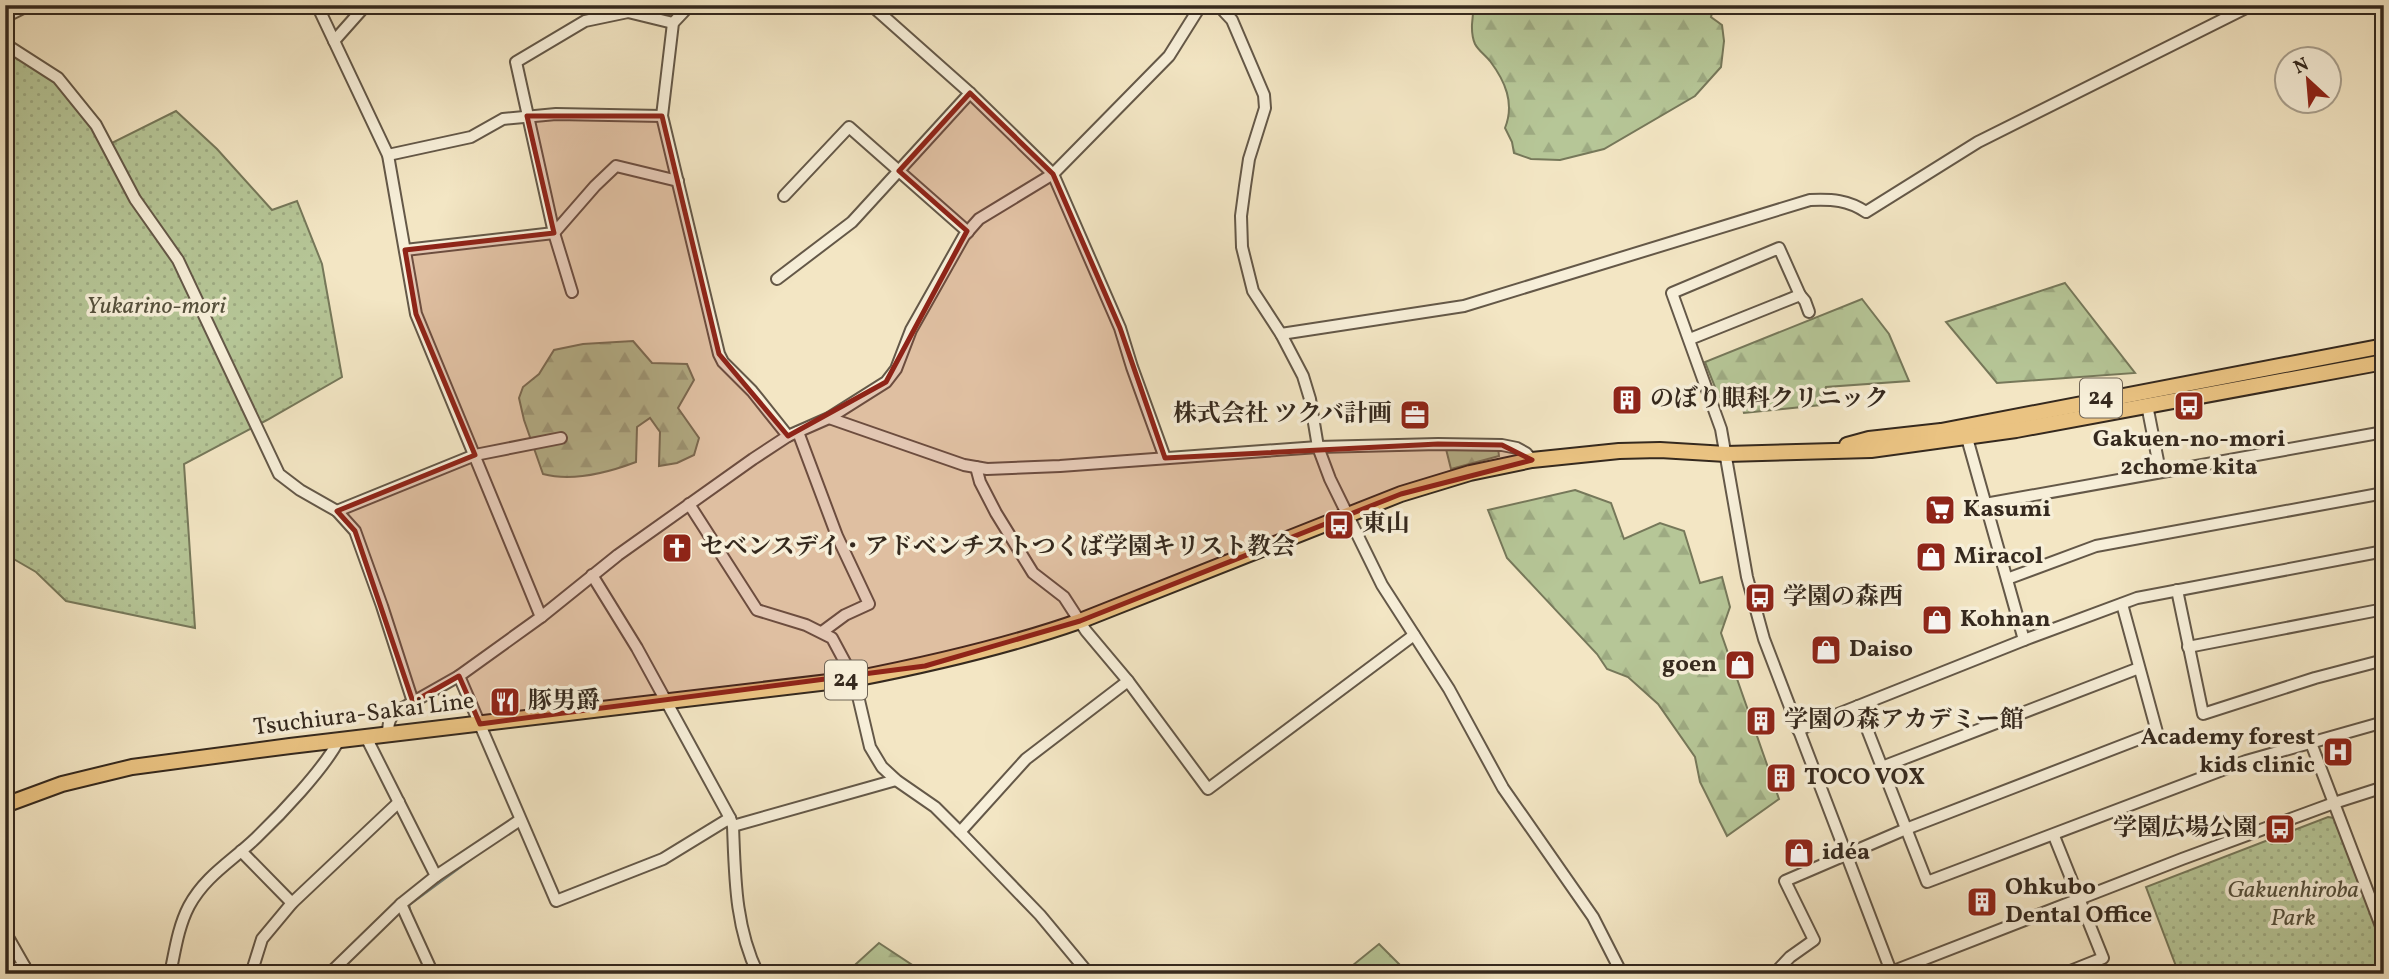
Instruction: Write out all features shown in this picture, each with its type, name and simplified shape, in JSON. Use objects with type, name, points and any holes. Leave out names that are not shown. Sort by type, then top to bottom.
[{"type":"main road","name":"24","points":[[1819,452],[1869,439],[1941,431],[2384,346]]},
{"type":"main road","name":"24","points":[[1726,454],[1871,450],[1967,438],[2384,362]]},
{"type":"main road","name":"Tsuchiura-Sakai Line","points":[[5,805],[62,785],[132,768],[339,740],[854,679],[1028,640],[1401,494],[1458,476],[1532,460],[1619,451],[1660,450],[1726,454]]},
{"type":"street","points":[[5,17],[29,5]]},
{"type":"street","points":[[317,5],[388,155],[416,314],[541,617]]},
{"type":"street","points":[[334,41],[366,5]]},
{"type":"street","points":[[690,5],[673,23],[663,116],[719,354],[723,362],[793,434],[869,604],[845,615],[822,632]]},
{"type":"street","points":[[871,5],[970,93],[1053,174],[1120,328],[1165,457]]},
{"type":"street","points":[[388,735],[388,722],[392,715],[459,676],[689,504],[793,434],[829,418],[886,382],[896,369],[911,331],[935,285],[968,232],[979,219],[1053,174],[1169,56],[1201,5]]},
{"type":"street","points":[[1218,5],[1232,20],[1264,95],[1265,108],[1249,159],[1245,186],[1241,216],[1242,247],[1253,290],[1303,376],[1318,447],[1347,516],[1382,585],[1449,689],[1503,788],[1592,917],[1622,974]]},
{"type":"street","points":[[1281,334],[1464,306],[1810,200],[1832,199],[1853,203],[1866,212],[1978,142],[2252,5]]},
{"type":"street","points":[[572,292],[554,233],[516,62],[585,20],[628,12],[673,23]]},
{"type":"street","points":[[5,44],[58,78],[96,125],[135,199],[178,260],[279,474],[299,490],[337,511],[355,531],[413,702]]},
{"type":"street","points":[[776,279],[852,222],[970,93]]},
{"type":"street","points":[[388,155],[471,137],[503,119],[556,114],[663,116]]},
{"type":"street","points":[[784,196],[849,127],[968,232]]},
{"type":"street","points":[[405,250],[554,233],[616,166],[678,181]]},
{"type":"street","points":[[1809,312],[1779,248],[1672,293],[1721,429],[1750,590],[1764,639],[1890,973],[2334,803],[2384,787]]},
{"type":"street","points":[[1690,339],[1800,295]]},
{"type":"street","points":[[2147,405],[2160,471]]},
{"type":"street","points":[[829,418],[976,467],[1060,466],[1318,447],[1438,444],[1502,445],[1517,448],[1527,453],[1532,460]]},
{"type":"street","points":[[1985,504],[2384,432]]},
{"type":"street","points":[[337,511],[475,455],[561,438]]},
{"type":"street","points":[[1967,438],[2024,640]]},
{"type":"street","points":[[976,467],[991,503],[1032,573],[1064,597],[1086,631],[1128,681],[1208,789],[1414,635]]},
{"type":"street","points":[[2007,579],[2096,547],[2384,493]]},
{"type":"street","points":[[689,504],[757,610],[822,632],[832,638],[854,679],[870,747],[883,767],[896,780],[935,807],[960,832],[1040,915],[1089,974]]},
{"type":"street","points":[[1798,730],[2137,598],[2384,551]]},
{"type":"street","points":[[592,575],[637,648],[731,822],[743,937],[758,974]]},
{"type":"street","points":[[2177,590],[2203,715],[2315,678],[2384,660]]},
{"type":"street","points":[[1774,974],[1790,957],[1814,940],[1785,881],[1906,829],[2157,732],[2122,604]]},
{"type":"street","points":[[2188,647],[2384,609]]},
{"type":"street","points":[[1882,767],[2139,668]]},
{"type":"street","points":[[459,676],[517,822],[556,901],[663,859],[731,822],[896,780]]},
{"type":"street","points":[[960,832],[1026,760],[1128,681]]},
{"type":"street","points":[[1858,706],[1927,882],[2246,761],[2384,722]]},
{"type":"street","points":[[366,737],[436,876]]},
{"type":"street","points":[[170,974],[188,908],[211,874],[266,828],[304,786],[339,740]]},
{"type":"street","points":[[2311,743],[2384,934]]},
{"type":"street","points":[[251,974],[262,939],[292,903],[399,802]]},
{"type":"street","points":[[329,974],[401,904],[436,876],[517,822]]},
{"type":"street","points":[[2054,836],[2103,958],[2063,974]]},
{"type":"street","points":[[241,851],[292,903]]},
{"type":"street","points":[[401,904],[430,972]]},
{"type":"street","points":[[5,932],[27,970]]},
{"type":"street","points":[[5,970],[27,970]]},
{"type":"highlighted area","points":[[970,93],[1053,174],[1120,328],[1165,458],[1438,444],[1502,445],[1532,460],[1401,494],[1080,621],[925,666],[480,724],[459,676],[413,702],[355,531],[337,511],[475,455],[416,314],[405,250],[554,233],[527,116],[662,116],[719,354],[788,436],[886,382],[967,231],[899,171]]},
{"type":"green space","points":[[1475,5],[1714,5],[1711,17],[1722,25],[1724,41],[1721,67],[1695,96],[1604,149],[1560,160],[1531,159],[1514,153],[1505,128],[1509,101],[1504,84],[1473,40]]},
{"type":"green space","name":"Yukarino-mori","points":[[5,48],[57,84],[90,121],[104,147],[176,111],[217,149],[272,210],[297,201],[322,264],[342,377],[184,464],[195,628],[66,601],[36,572],[5,554]]},
{"type":"green space","points":[[2065,283],[2135,373],[1997,383],[1946,322]]},
{"type":"green space","points":[[1862,299],[1889,334],[1909,381],[1826,387],[1821,405],[1744,413],[1739,393],[1719,397],[1705,362]]},
{"type":"green space","points":[[633,341],[652,363],[687,364],[694,380],[678,408],[699,438],[694,455],[677,463],[659,466],[660,432],[650,418],[637,427],[636,462],[578,477],[543,474],[524,420],[519,398],[523,387],[539,374],[554,350],[583,344]]},
{"type":"green space","points":[[1498,448],[1499,456],[1451,469],[1446,449]]},
{"type":"green space","points":[[1575,490],[1611,503],[1624,539],[1660,523],[1684,531],[1700,583],[1722,577],[1730,607],[1721,633],[1779,799],[1727,836],[1700,782],[1695,757],[1658,704],[1628,677],[1607,669],[1597,654],[1507,558],[1488,510]]},
{"type":"green space","name":"Gakuenhiroba Park","points":[[2328,817],[2334,818],[2384,947],[2384,974],[2179,974],[2146,887]]},
{"type":"green space","points":[[879,943],[914,966],[934,974],[845,974]]},
{"type":"green space","points":[[1379,944],[1409,974],[1342,974]]},
{"type":"waterway","points":[[411,915],[409,905],[474,857]]},
{"type":"place","name":"のぼり眼科クリニック","points":[[1627,400]]},
{"type":"place","name":"Gakuen-no-mori 2chome kita","points":[[2189,406]]},
{"type":"place","name":"株式会社 ツクバ計画","points":[[1415,415]]},
{"type":"place","name":"Kasumi","points":[[1940,510]]},
{"type":"place","name":"東山","points":[[1339,525]]},
{"type":"place","name":"セベンスデイ・アドベンチストつくば学園キリスト教会","points":[[677,548]]},
{"type":"place","name":"Miracol","points":[[1931,557]]},
{"type":"place","name":"学園の森西","points":[[1760,598]]},
{"type":"place","name":"Kohnan","points":[[1937,620]]},
{"type":"place","name":"Daiso","points":[[1826,650]]},
{"type":"place","name":"goen","points":[[1740,665]]},
{"type":"place","name":"豚男爵","points":[[505,702]]},
{"type":"place","name":"学園の森アカデミー館","points":[[1761,721]]},
{"type":"place","name":"Academy forest kids clinic","points":[[2338,752]]},
{"type":"place","name":"TOCO VOX","points":[[1781,778]]},
{"type":"place","name":"学園広場公園","points":[[2280,829]]},
{"type":"place","name":"idéa","points":[[1799,853]]},
{"type":"place","name":"Ohkubo Dental Office","points":[[1982,902]]}]
